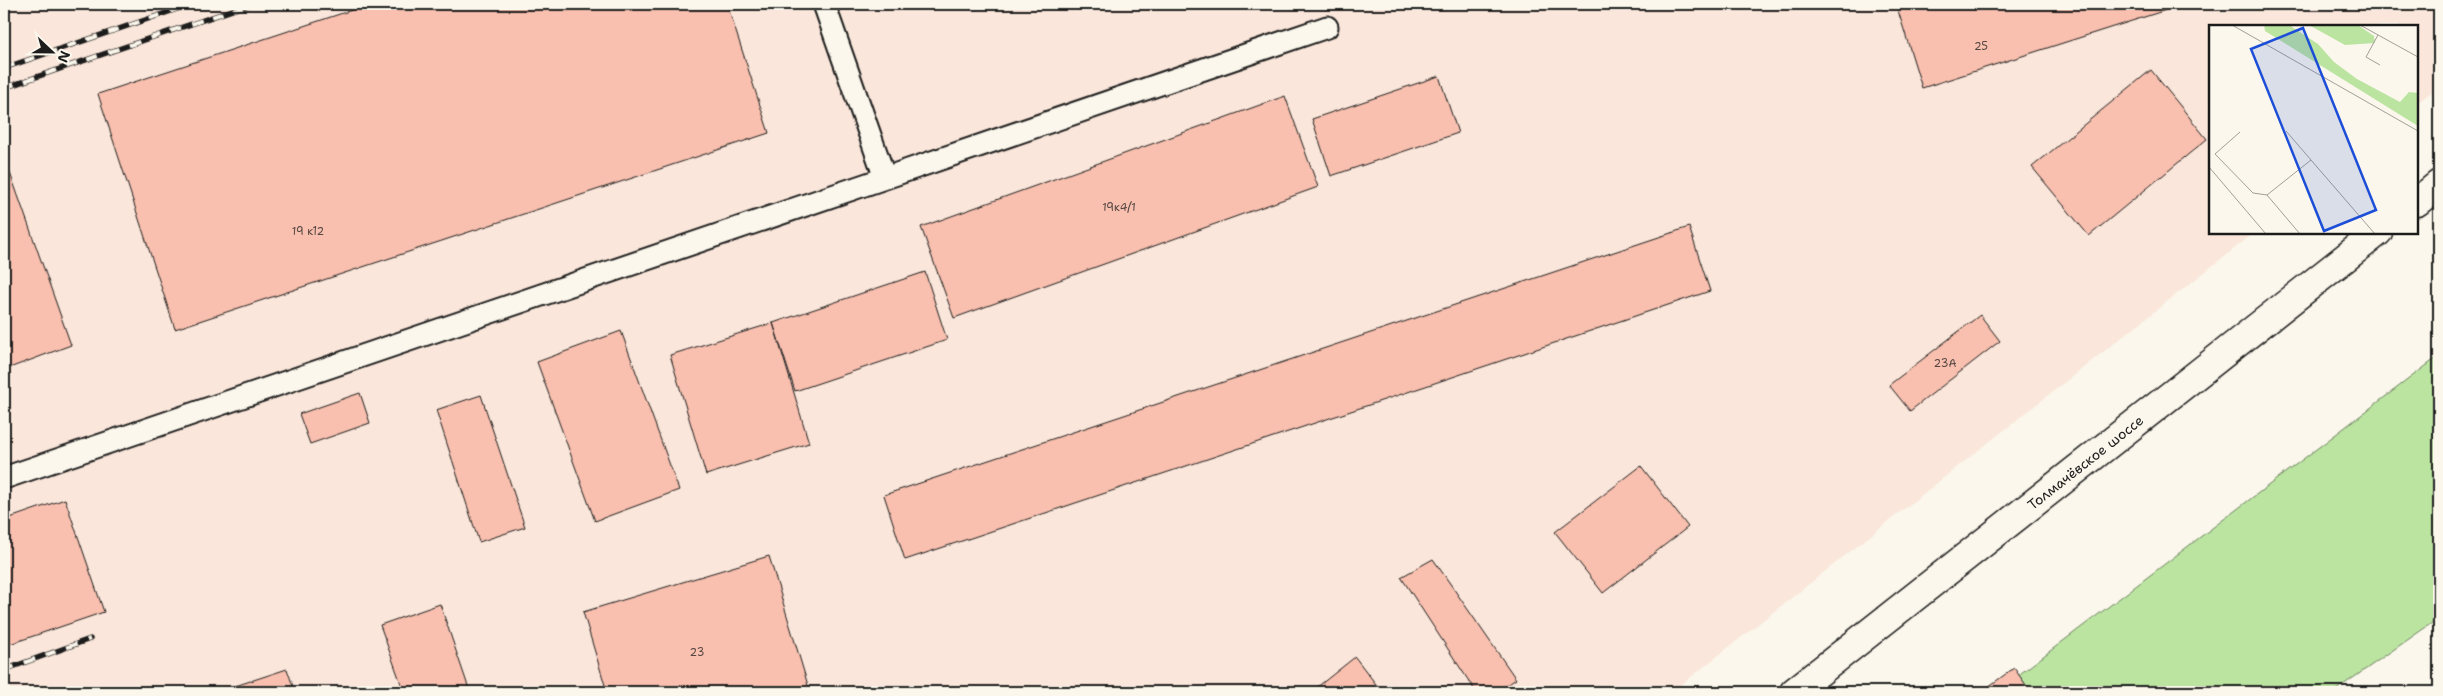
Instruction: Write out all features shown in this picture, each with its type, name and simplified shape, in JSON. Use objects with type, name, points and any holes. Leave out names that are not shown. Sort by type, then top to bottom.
[{"type":"main road","points":[[2418,201],[2439,184]]},
{"type":"main road","name":"Толмачёвское шоссе","points":[[1794,692],[2375,234]]},
{"type":"lane","points":[[824,4],[885,178]]},
{"type":"lane","points":[[4,478],[1326,27]]},
{"type":"shaded area","points":[[4,4],[2439,4],[2439,86],[2418,102],[2418,25],[2209,25],[2209,234],[2253,234],[1672,692],[4,692]]},
{"type":"green space","points":[[2439,356],[2439,618],[2333,692],[1996,692]]},
{"type":"building","points":[[370,4],[727,4],[769,133],[175,329],[98,94]]},
{"type":"building","points":[[1896,4],[2185,4],[1922,88]]},
{"type":"building","points":[[2151,70],[2207,139],[2089,236],[2032,167]]},
{"type":"building","points":[[1439,76],[1458,133],[1331,176],[1312,119]]},
{"type":"building","points":[[1285,96],[1318,187],[954,318],[921,227]]},
{"type":"building","points":[[4,156],[71,345],[4,370]]},
{"type":"building","points":[[1689,227],[1710,291],[905,560],[884,495]]},
{"type":"building","points":[[925,272],[947,340],[795,391],[773,323]]},
{"type":"building","points":[[1980,315],[2000,341],[1910,411],[1889,385]]},
{"type":"building","points":[[773,323],[809,443],[706,475],[670,355]]},
{"type":"building","points":[[621,331],[679,490],[595,521],[537,362]]},
{"type":"building","points":[[360,393],[370,423],[310,444],[299,414]]},
{"type":"building","points":[[481,395],[525,527],[479,542],[436,410]]},
{"type":"building","points":[[1641,466],[1688,527],[1603,593],[1555,532]]},
{"type":"building","points":[[65,499],[104,612],[4,646],[4,520]]},
{"type":"building","points":[[769,556],[810,692],[607,692],[583,612]]},
{"type":"building","points":[[1433,559],[1516,679],[1497,692],[1476,692],[1401,577]]},
{"type":"building","points":[[440,604],[470,692],[404,692],[380,625]]},
{"type":"building","points":[[1355,657],[1382,692],[1311,692]]},
{"type":"building","points":[[2014,668],[2031,692],[1981,692]]},
{"type":"building","points":[[287,669],[295,692],[217,692]]},
{"type":"railway","points":[[4,68],[192,4]]},
{"type":"railway","points":[[4,88],[250,4]]},
{"type":"railway","points":[[4,670],[90,639]]}]
